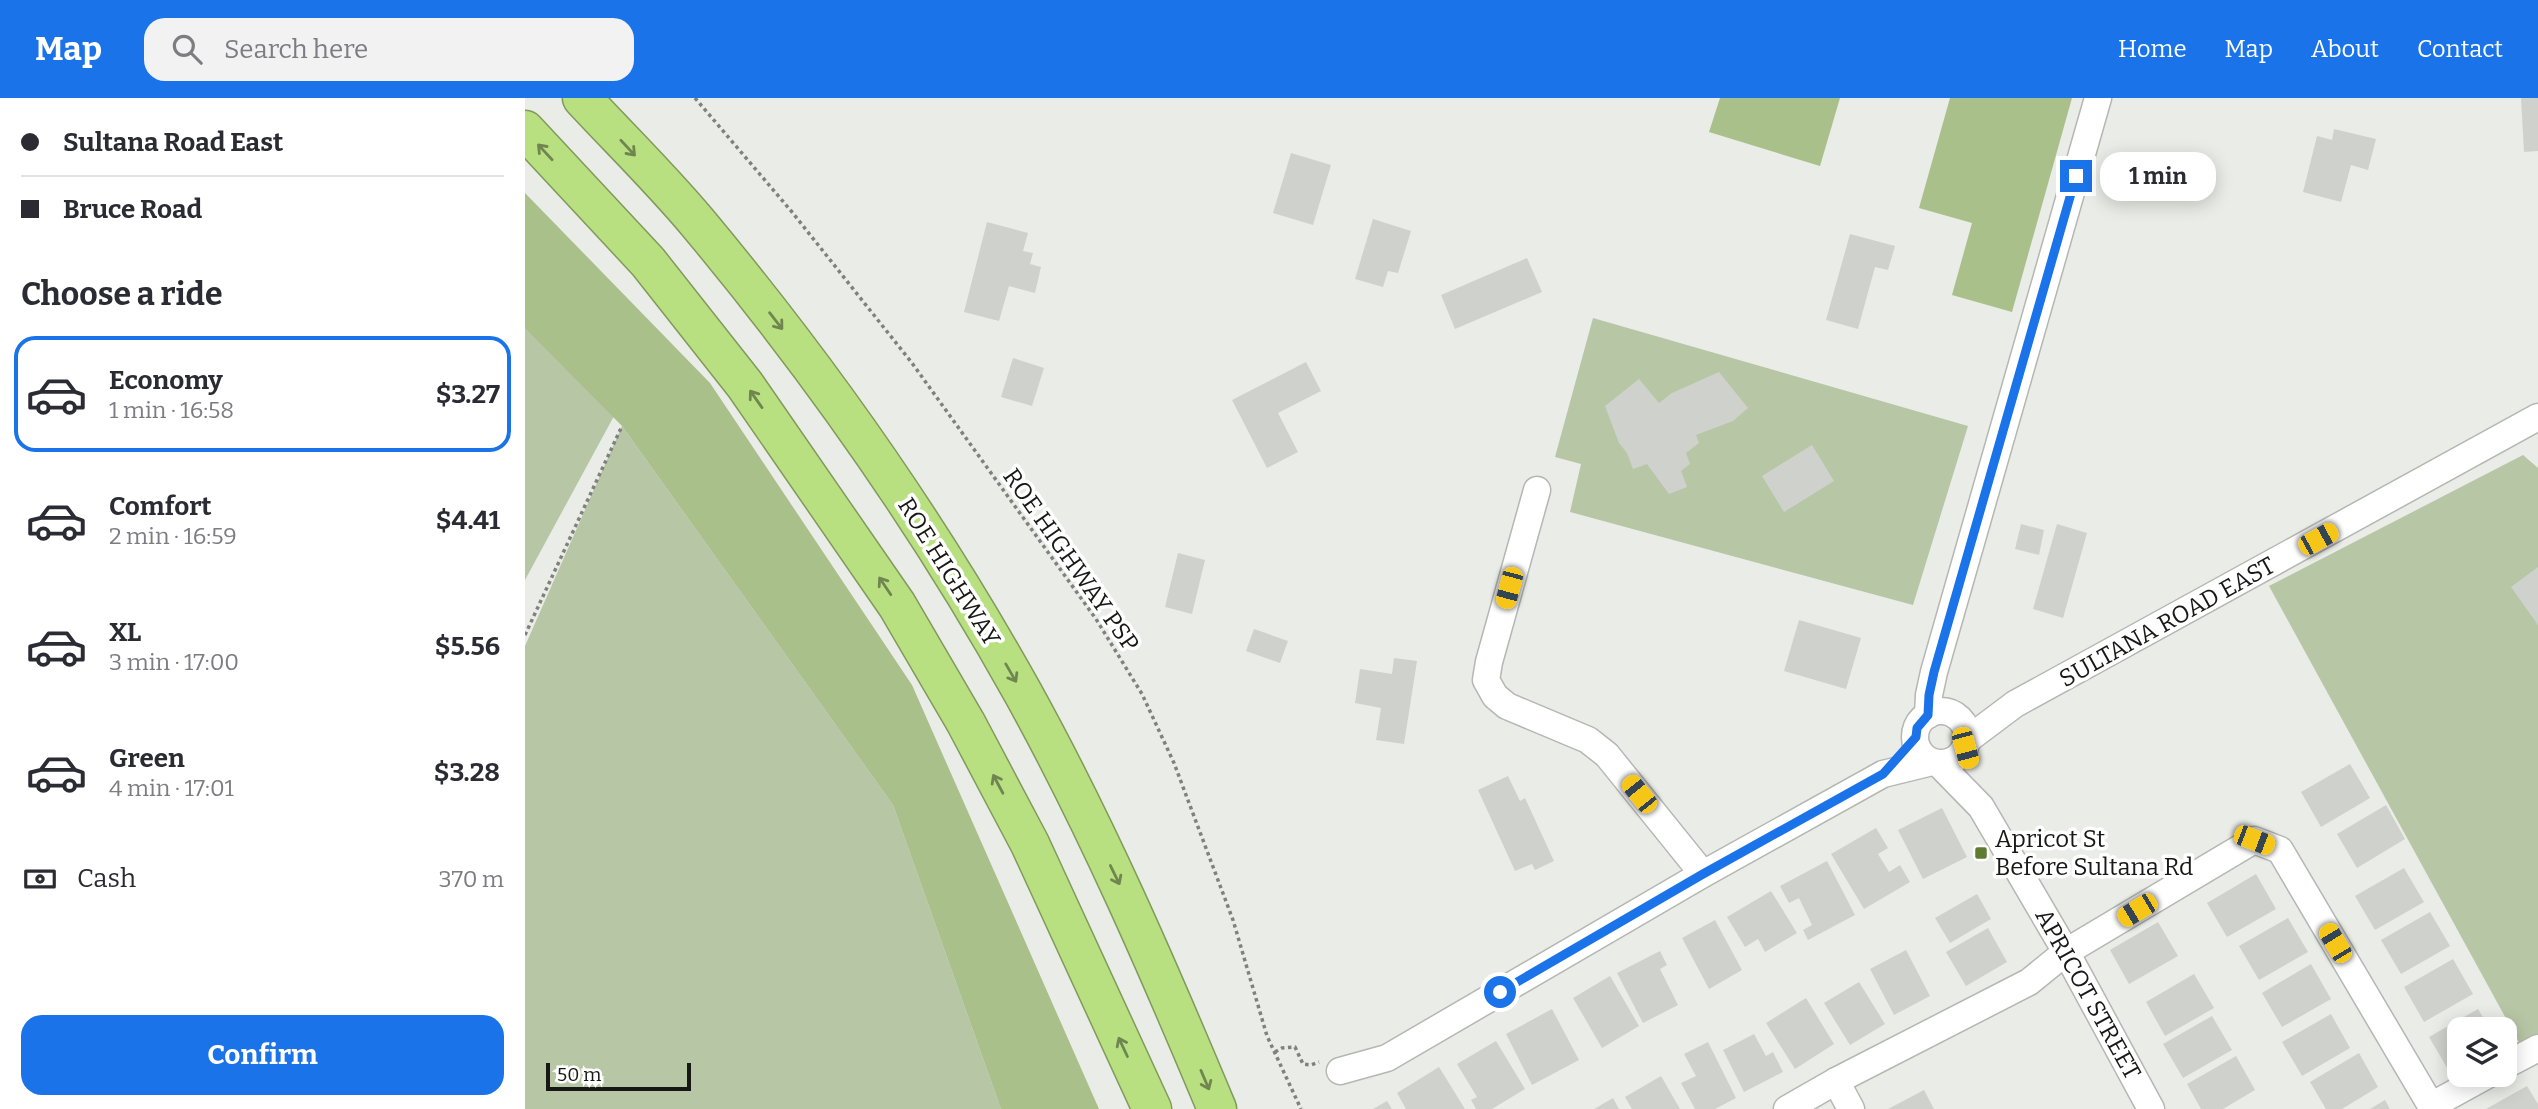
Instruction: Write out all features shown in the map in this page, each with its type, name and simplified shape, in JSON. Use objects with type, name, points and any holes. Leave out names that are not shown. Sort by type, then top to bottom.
[{"type":"highway","name":"ROE HIGHWAY","points":[[582,98],[695,220],[792,341],[883,466],[957,581],[1023,694],[1088,819],[1150,949],[1217,1109]]},
{"type":"highway","points":[[525,130],[648,262],[745,384],[897,605],[967,723],[1030,844],[1152,1109]]},
{"type":"street","points":[[1341,1071],[1387,1058],[1703,874],[1883,774],[1948,729],[1929,695],[1934,672],[2098,98]]},
{"type":"street","name":"SULTANA ROAD EAST","points":[[1936,763],[1947,763],[1957,757],[1948,729],[2015,704],[2538,417]]},
{"type":"street","points":[[1537,490],[1486,680],[1495,696],[1507,706],[1588,740],[1607,755],[1703,874]]},
{"type":"street","name":"APRICOT STREET","points":[[1981,807],[1918,749],[1948,729],[1981,807],[2066,952],[2151,1109]]},
{"type":"street","points":[[1883,774],[1936,763]]},
{"type":"street","points":[[1787,1109],[2029,982],[2066,952],[2254,840],[2280,850],[2432,1108],[2467,1087]]},
{"type":"street","points":[[2517,1059],[2538,1048]]},
{"type":"street","points":[[1836,1082],[1851,1109]]},
{"type":"path","name":"ROE HIGHWAY PSP","points":[[695,98],[792,212],[912,363],[1095,619],[1135,684],[1174,763],[1233,920],[1259,1012],[1301,1109]]},
{"type":"path","points":[[525,635],[622,426]]},
{"type":"path","points":[[1275,1052],[1295,1046],[1303,1063],[1311,1065],[1321,1061],[1341,1071]]},
{"type":"green space","points":[[1720,98],[1840,98],[1820,166],[1709,132]]},
{"type":"green space","points":[[1950,98],[2072,98],[2012,312],[1952,295],[1972,223],[1919,208]]},
{"type":"green space","points":[[525,193],[710,383],[912,685],[1099,1109],[1001,1109],[893,805],[622,426],[525,328]]},
{"type":"green space","points":[[525,313],[620,405],[525,580]]},
{"type":"green space","points":[[1593,318],[1968,426],[1913,605],[1570,512],[1581,464],[1555,457]]},
{"type":"green space","points":[[622,426],[893,805],[1001,1109],[525,1109],[525,646]]},
{"type":"green space","points":[[2523,455],[2538,468],[2538,1048],[2526,1055],[2517,1039],[2517,1017],[2505,1017],[2269,586]]},
{"type":"building","points":[[2521,98],[2538,98],[2538,151],[2524,152]]},
{"type":"building","points":[[2334,129],[2376,139],[2368,170],[2351,165],[2341,202],[2303,192],[2317,136],[2332,140]]},
{"type":"building","points":[[1291,153],[1331,165],[1313,225],[1273,213]]},
{"type":"building","points":[[1373,219],[1411,231],[1398,273],[1388,271],[1383,287],[1355,279]]},
{"type":"building","points":[[987,222],[1028,233],[1023,251],[1033,253],[1030,264],[1041,267],[1035,293],[1009,286],[999,321],[964,312]]},
{"type":"building","points":[[1850,234],[1895,246],[1888,270],[1875,267],[1858,329],[1826,320]]},
{"type":"building","points":[[1527,258],[1542,292],[1455,329],[1441,295]]},
{"type":"building","points":[[1013,358],[1044,368],[1032,406],[1001,397]]},
{"type":"building","points":[[1306,362],[1321,391],[1278,413],[1298,452],[1267,468],[1232,400]]},
{"type":"building","points":[[1719,372],[1748,408],[1733,421],[1696,435],[1699,443],[1686,453],[1690,464],[1681,471],[1687,487],[1669,494],[1647,464],[1633,469],[1627,453],[1619,443],[1605,406],[1639,379],[1659,403],[1672,393]]},
{"type":"building","points":[[1812,445],[1834,481],[1784,512],[1762,476]]},
{"type":"building","points":[[2021,524],[2044,530],[2039,555],[2015,549]]},
{"type":"building","points":[[2057,524],[2087,533],[2063,618],[2033,609]]},
{"type":"building","points":[[1178,553],[1205,560],[1192,614],[1165,607]]},
{"type":"building","points":[[2538,567],[2538,625],[2511,587]]},
{"type":"building","points":[[1799,620],[1861,638],[1846,689],[1784,671]]},
{"type":"building","points":[[1254,629],[1288,641],[1280,663],[1246,651]]},
{"type":"building","points":[[1394,658],[1417,661],[1404,744],[1376,740],[1381,708],[1355,703],[1360,669],[1392,674]]},
{"type":"building","points":[[2350,764],[2370,798],[2321,827],[2301,792]]},
{"type":"building","points":[[1508,776],[1520,801],[1525,798],[1554,861],[1535,870],[1532,864],[1515,871],[1478,790]]},
{"type":"building","points":[[2386,805],[2405,839],[2357,868],[2337,834]]},
{"type":"building","points":[[1942,808],[1967,857],[1923,879],[1898,830]]},
{"type":"building","points":[[1876,828],[1888,848],[1878,854],[1889,872],[1900,865],[1910,882],[1864,909],[1831,854]]},
{"type":"building","points":[[1827,861],[1855,915],[1808,940],[1803,930],[1812,925],[1799,898],[1789,903],[1780,886]]},
{"type":"building","points":[[2404,868],[2424,902],[2375,930],[2355,896]]},
{"type":"building","points":[[2256,874],[2276,909],[2227,937],[2207,903]]},
{"type":"building","points":[[1771,891],[1797,933],[1765,952],[1758,939],[1745,947],[1727,917]]},
{"type":"building","points":[[1977,894],[1991,919],[1950,943],[1935,918]]},
{"type":"building","points":[[2430,912],[2450,946],[2401,974],[2381,940]]},
{"type":"building","points":[[2288,918],[2308,952],[2259,980],[2239,946]]},
{"type":"building","points":[[1715,920],[1742,970],[1709,989],[1682,938]]},
{"type":"building","points":[[2158,922],[2178,956],[2129,984],[2110,950]]},
{"type":"building","points":[[1988,928],[2007,962],[1966,986],[1946,952]]},
{"type":"building","points":[[1906,950],[1930,996],[1894,1015],[1870,969]]},
{"type":"building","points":[[1660,951],[1667,965],[1660,969],[1678,1005],[1643,1023],[1617,973]]},
{"type":"building","points":[[2453,959],[2473,994],[2424,1022],[2404,987]]},
{"type":"building","points":[[2311,964],[2331,999],[2282,1027],[2262,993]]},
{"type":"building","points":[[2194,974],[2214,1008],[2165,1036],[2146,1002]]},
{"type":"building","points":[[1610,976],[1639,1026],[1602,1048],[1573,998]]},
{"type":"building","points":[[1859,982],[1885,1024],[1850,1045],[1824,1003]]},
{"type":"building","points":[[1806,998],[1834,1044],[1795,1069],[1766,1023]]},
{"type":"building","points":[[1552,1009],[1579,1060],[1532,1085],[1506,1034]]},
{"type":"building","points":[[2478,1009],[2483,1017],[2464,1017]]},
{"type":"building","points":[[2331,1014],[2350,1048],[2302,1076],[2282,1042]]},
{"type":"building","points":[[2212,1016],[2232,1050],[2183,1078],[2163,1044]]},
{"type":"building","points":[[2447,1027],[2447,1068],[2429,1037]]},
{"type":"building","points":[[1754,1034],[1766,1056],[1773,1052],[1783,1072],[1744,1092],[1723,1050]]},
{"type":"building","points":[[1496,1041],[1525,1089],[1492,1109],[1476,1109],[1471,1100],[1477,1097],[1457,1064]]},
{"type":"building","points":[[1708,1042],[1736,1098],[1715,1109],[1695,1109],[1681,1083],[1696,1076],[1684,1054]]},
{"type":"building","points":[[2359,1053],[2378,1087],[2342,1109],[2326,1109],[2310,1082]]},
{"type":"building","points":[[2236,1056],[2255,1090],[2223,1109],[2201,1109],[2187,1084]]},
{"type":"building","points":[[1439,1067],[1465,1109],[1406,1109],[1397,1093]]},
{"type":"building","points":[[1661,1076],[1680,1109],[1632,1109],[1625,1097]]},
{"type":"building","points":[[2527,1086],[2538,1104],[2538,1109],[2486,1109]]},
{"type":"building","points":[[1924,1090],[1934,1109],[1888,1109]]},
{"type":"building","points":[[1613,1098],[1619,1109],[1594,1109]]},
{"type":"building","points":[[2385,1100],[2390,1109],[2370,1109]]},
{"type":"building","points":[[1387,1101],[1392,1109],[1373,1109]]},
{"type":"place","name":"Apricot St Before Sultana Rd","points":[[1981,853]]},
{"type":"route","points":[[1500,992],[1703,874],[1883,774],[1916,737],[1917,728],[1928,715],[1934,672],[2076,176]]}]
